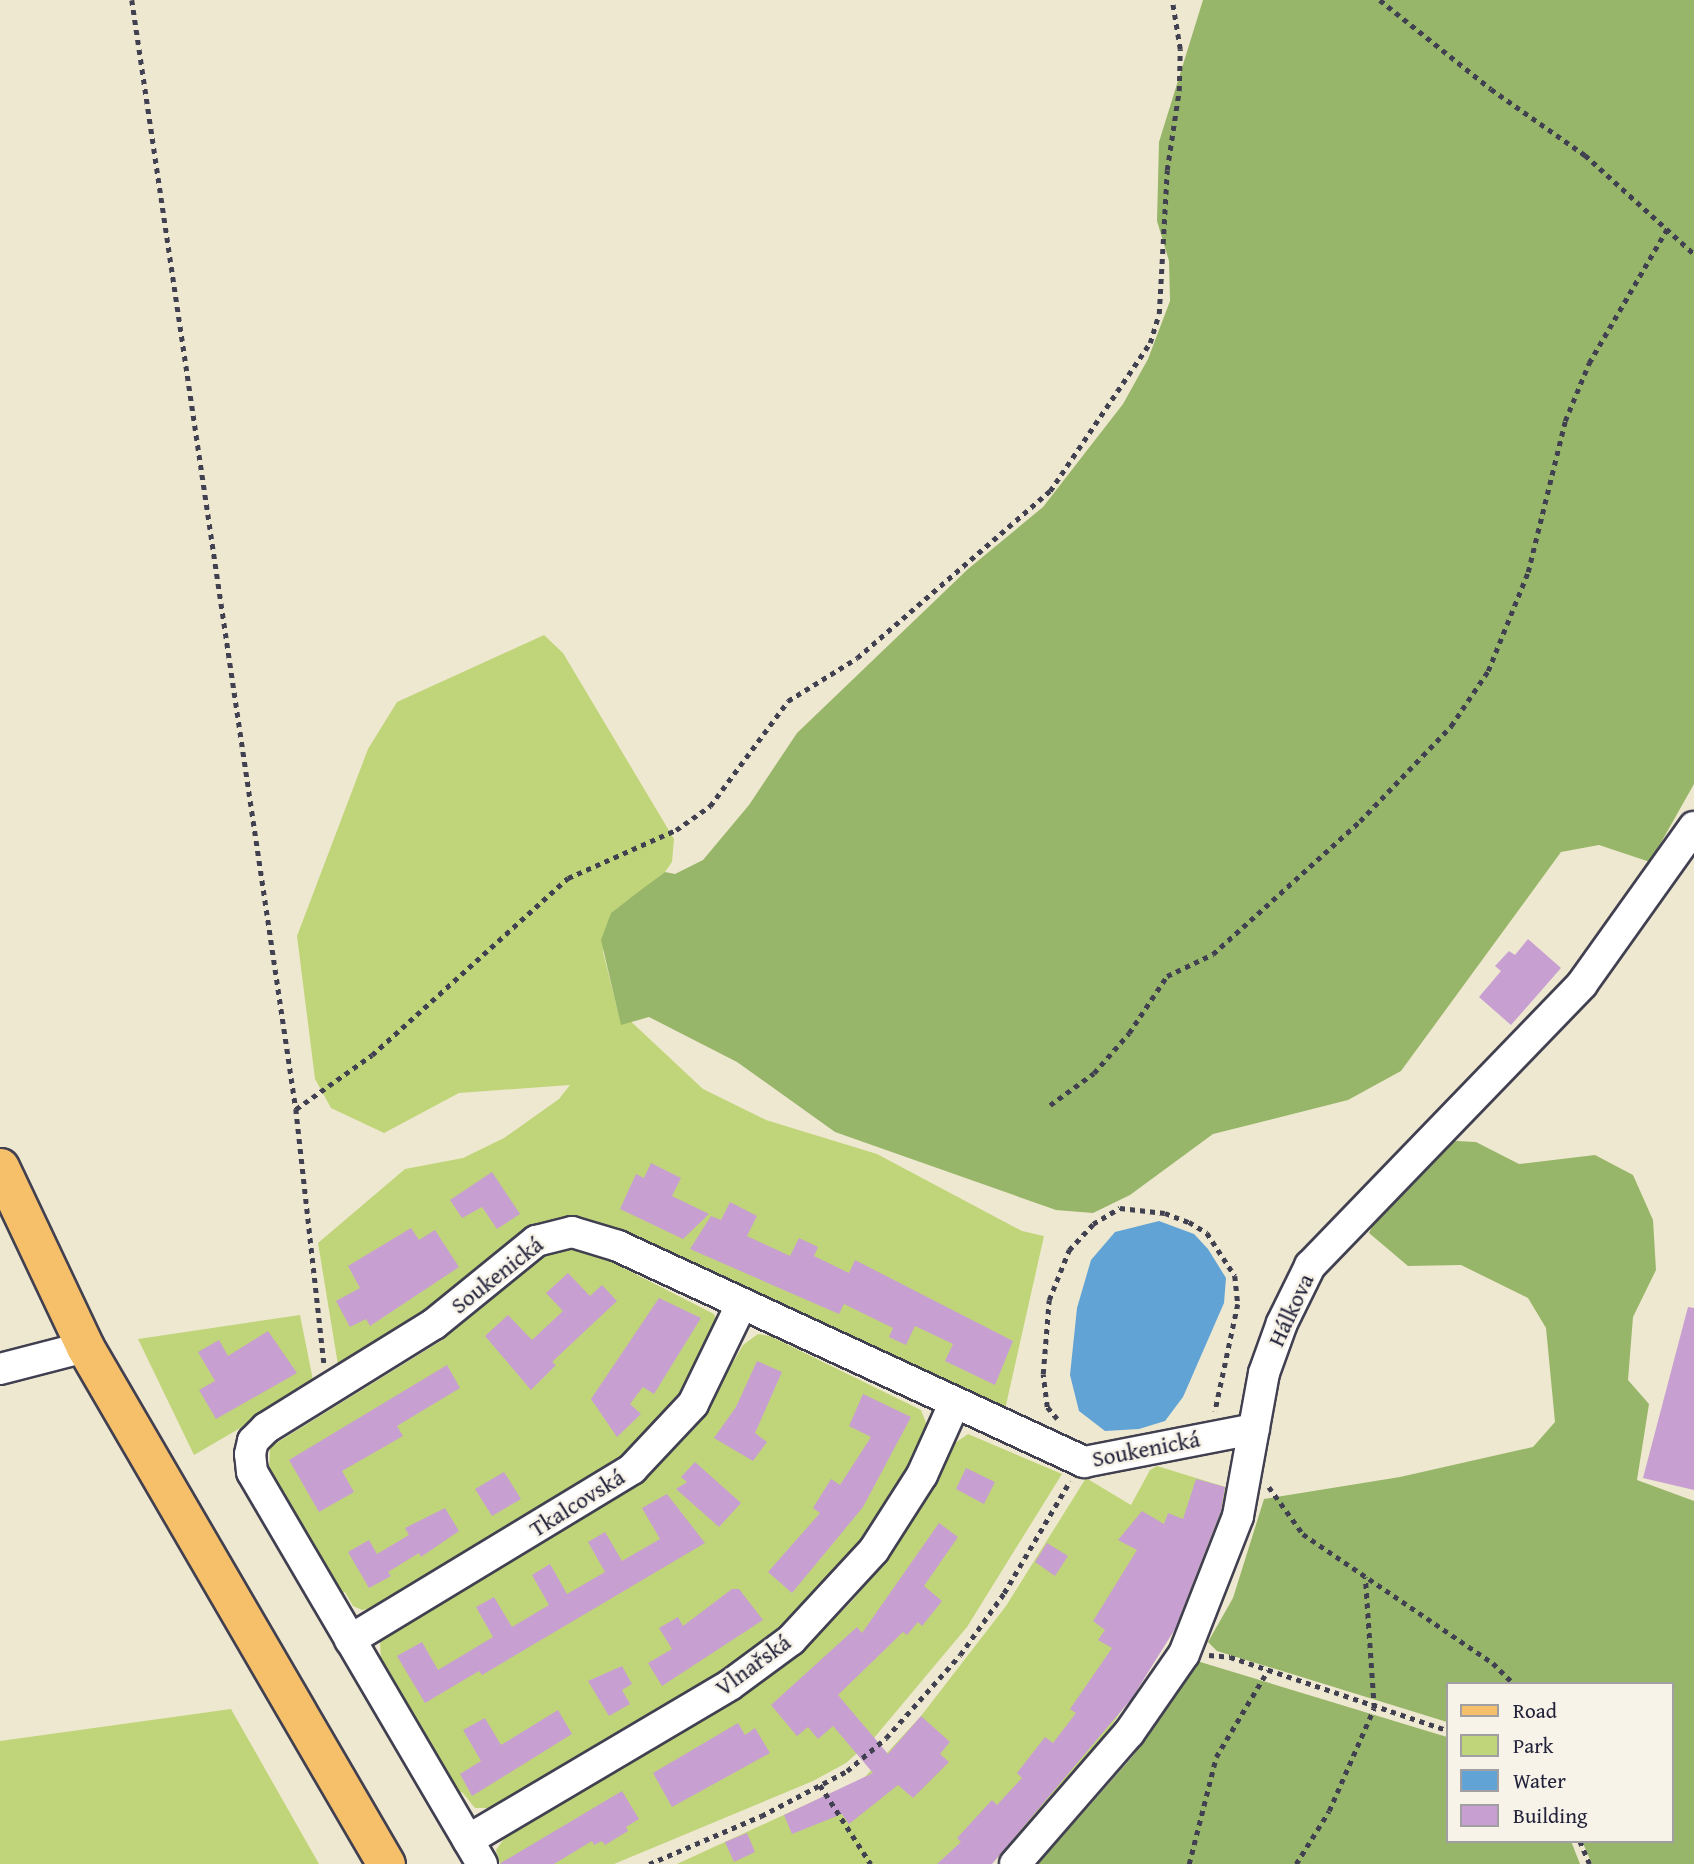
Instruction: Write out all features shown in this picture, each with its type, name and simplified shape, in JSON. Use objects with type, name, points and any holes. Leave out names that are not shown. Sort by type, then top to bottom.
[{"type":"main road","points":[[0,1167],[85,1347],[166,1492],[386,1864]]},
{"type":"street","name":"Hálkova","points":[[1016,1864],[1129,1733],[1184,1654],[1238,1517],[1264,1373],[1310,1266],[1582,984],[1694,827]]},
{"type":"street","name":"Soukenická","points":[[475,1852],[252,1472],[253,1441],[266,1428],[327,1393],[435,1324],[536,1241],[553,1233],[572,1232],[618,1246],[1084,1462],[1254,1429]]},
{"type":"street","name":"Tkalcovská","points":[[350,1640],[632,1469],[693,1404],[741,1305]]},
{"type":"street","points":[[0,1369],[85,1347]]},
{"type":"street","name":"Vlnařská","points":[[475,1852],[730,1685],[791,1640],[874,1550],[922,1475],[954,1404]]},
{"type":"path","points":[[132,0],[296,1109],[327,1393]]},
{"type":"path","points":[[296,1109],[372,1055],[568,878],[676,830],[710,806],[788,701],[857,658],[1050,491],[1150,343],[1160,314],[1167,170],[1179,90],[1180,49],[1172,0]]},
{"type":"path","points":[[1380,0],[1491,89],[1585,155],[1668,227],[1694,254]]},
{"type":"path","points":[[1050,1105],[1094,1073],[1129,1033],[1167,976],[1213,954],[1360,821],[1451,726],[1488,671],[1528,572],[1565,421],[1589,363],[1668,227]]},
{"type":"path","points":[[1064,1429],[1047,1407],[1042,1374],[1049,1300],[1069,1251],[1093,1224],[1120,1208],[1139,1208],[1166,1213],[1207,1233],[1235,1276],[1238,1304],[1210,1437]]},
{"type":"path","points":[[649,1864],[847,1771],[886,1738],[960,1655],[1084,1462]]},
{"type":"path","points":[[1303,1534],[1493,1663],[1512,1682]]},
{"type":"path","points":[[1296,1864],[1329,1811],[1374,1708],[1365,1577]]},
{"type":"path","points":[[1184,1654],[1230,1657],[1374,1708],[1446,1730]]},
{"type":"path","points":[[1189,1864],[1216,1757],[1268,1670]]},
{"type":"path","points":[[820,1785],[871,1864]]},
{"type":"path","points":[[1581,1843],[1590,1864]]},
{"type":"green space","points":[[1203,0],[1694,0],[1694,784],[1650,862],[1599,845],[1561,852],[1401,1071],[1348,1100],[1213,1134],[1130,1195],[1093,1213],[1056,1210],[835,1132],[737,1062],[649,1017],[621,1025],[601,940],[611,913],[665,872],[675,874],[703,860],[749,805],[797,733],[968,569],[1043,507],[1123,404],[1148,359],[1170,301],[1169,261],[1157,221],[1159,142]]},
{"type":"green space","points":[[544,635],[563,653],[674,839],[672,862],[665,872],[611,913],[603,952],[620,1019],[624,1015],[703,1089],[766,1120],[877,1154],[1022,1231],[1044,1236],[1004,1414],[606,1226],[572,1216],[536,1225],[429,1315],[339,1371],[318,1243],[405,1169],[463,1158],[504,1138],[559,1099],[570,1085],[459,1093],[384,1133],[331,1108],[315,1079],[297,936],[368,749],[397,702]]},
{"type":"green space","points":[[1438,1140],[1476,1142],[1519,1164],[1595,1155],[1633,1175],[1653,1220],[1656,1270],[1633,1317],[1628,1380],[1649,1404],[1637,1480],[1694,1501],[1694,1864],[1592,1864],[1583,1843],[1673,1843],[1673,1682],[1446,1682],[1446,1722],[1217,1651],[1208,1642],[1233,1598],[1264,1499],[1400,1477],[1533,1447],[1555,1422],[1546,1328],[1528,1298],[1461,1265],[1408,1266],[1369,1233],[1404,1161]]},
{"type":"green space","points":[[572,1247],[596,1254],[714,1314],[718,1325],[693,1381],[668,1415],[621,1462],[376,1607],[362,1610],[353,1606],[345,1592],[341,1594],[269,1471],[270,1447],[444,1339],[547,1254]]},
{"type":"green space","points":[[300,1315],[314,1385],[194,1455],[138,1339]]},
{"type":"green space","points":[[758,1334],[770,1336],[921,1410],[928,1428],[905,1477],[867,1537],[794,1619],[768,1640],[724,1671],[492,1808],[475,1808],[462,1792],[458,1794],[381,1661],[380,1641],[648,1477],[696,1427],[743,1345]]},
{"type":"green space","points":[[968,1434],[1062,1474],[967,1627],[874,1738],[846,1763],[813,1781],[614,1864],[500,1864],[496,1850],[510,1830],[745,1693],[802,1651],[852,1601],[895,1549],[952,1445]]},
{"type":"green space","points":[[1157,1466],[1232,1489],[1200,1587],[1107,1733],[1027,1829],[991,1864],[677,1864],[864,1778],[921,1716],[1006,1606],[1086,1478],[1131,1505],[1150,1470]]},
{"type":"green space","points":[[1197,1661],[1446,1737],[1446,1843],[1572,1843],[1580,1864],[1038,1864],[1133,1756]]},
{"type":"green space","points":[[231,1709],[319,1864],[0,1864],[0,1741]]},
{"type":"water","points":[[1159,1221],[1194,1234],[1208,1249],[1226,1278],[1224,1303],[1183,1397],[1165,1421],[1139,1429],[1105,1431],[1079,1411],[1070,1375],[1077,1308],[1091,1260],[1115,1232]]},
{"type":"building","points":[[1528,939],[1561,968],[1511,1025],[1479,997],[1501,971],[1495,966],[1509,951],[1515,955]]},
{"type":"building","points":[[651,1163],[681,1178],[672,1196],[709,1214],[683,1239],[620,1209],[636,1174],[644,1178]]},
{"type":"building","points":[[492,1172],[520,1214],[497,1229],[482,1207],[462,1218],[450,1200]]},
{"type":"building","points":[[730,1202],[757,1216],[747,1236],[790,1256],[799,1238],[818,1247],[814,1256],[849,1273],[855,1260],[1013,1341],[995,1385],[945,1361],[953,1344],[915,1326],[906,1345],[889,1337],[893,1328],[844,1304],[839,1314],[690,1249],[711,1216],[721,1220]]},
{"type":"building","points":[[411,1228],[419,1240],[435,1230],[459,1267],[370,1326],[366,1319],[350,1327],[336,1301],[360,1288],[348,1266]]},
{"type":"building","points":[[568,1273],[590,1296],[602,1285],[617,1301],[552,1362],[556,1365],[531,1390],[485,1336],[508,1315],[532,1340],[563,1311],[546,1293]]},
{"type":"building","points":[[659,1298],[701,1318],[654,1394],[643,1387],[630,1404],[641,1414],[617,1437],[591,1399]]},
{"type":"building","points":[[1688,1307],[1694,1308],[1694,1490],[1643,1478]]},
{"type":"building","points":[[268,1331],[297,1373],[216,1419],[199,1390],[215,1381],[198,1352],[219,1340],[228,1356]]},
{"type":"building","points":[[757,1361],[782,1372],[755,1433],[767,1442],[753,1461],[714,1438],[736,1407]]},
{"type":"building","points":[[447,1365],[460,1388],[397,1426],[403,1436],[342,1471],[354,1492],[319,1512],[289,1460]]},
{"type":"building","points":[[863,1394],[911,1417],[863,1507],[792,1593],[768,1572],[820,1513],[813,1508],[831,1479],[840,1485],[871,1437],[849,1426]]},
{"type":"building","points":[[695,1462],[741,1503],[719,1527],[676,1489],[687,1482],[681,1477]]},
{"type":"building","points":[[966,1468],[995,1482],[984,1504],[956,1489]]},
{"type":"building","points":[[504,1472],[521,1499],[492,1516],[475,1489]]},
{"type":"building","points":[[1196,1479],[1225,1487],[1221,1511],[1175,1629],[1132,1698],[992,1864],[937,1864],[961,1842],[957,1838],[992,1800],[997,1805],[1022,1778],[1017,1773],[1045,1737],[1053,1743],[1076,1713],[1070,1709],[1112,1648],[1098,1640],[1105,1630],[1093,1621],[1137,1550],[1118,1540],[1142,1511],[1164,1524],[1168,1513],[1183,1519]]},
{"type":"building","points":[[667,1494],[705,1543],[482,1675],[479,1671],[425,1703],[397,1656],[422,1642],[438,1670],[493,1637],[476,1607],[494,1597],[512,1627],[549,1605],[532,1575],[550,1564],[567,1594],[605,1572],[588,1542],[605,1532],[622,1561],[660,1539],[642,1508]]},
{"type":"building","points":[[445,1508],[459,1531],[421,1557],[419,1553],[388,1572],[391,1576],[369,1588],[348,1552],[369,1540],[377,1554],[409,1535],[405,1528]]},
{"type":"building","points":[[939,1523],[958,1537],[924,1586],[942,1601],[922,1626],[918,1622],[907,1635],[903,1632],[838,1695],[888,1754],[921,1716],[950,1742],[940,1754],[949,1762],[913,1798],[898,1785],[849,1824],[842,1814],[792,1834],[784,1815],[873,1773],[833,1726],[818,1739],[808,1727],[797,1736],[771,1705],[857,1627],[862,1633]]},
{"type":"building","points":[[1047,1543],[1068,1556],[1055,1576],[1035,1562]]},
{"type":"building","points":[[732,1589],[739,1589],[763,1620],[662,1686],[648,1663],[672,1649],[659,1628],[678,1617],[683,1626]]},
{"type":"building","points":[[622,1666],[632,1684],[622,1690],[630,1704],[609,1716],[588,1681]]},
{"type":"building","points":[[558,1710],[572,1734],[472,1796],[460,1774],[481,1761],[463,1730],[485,1718],[501,1745]]},
{"type":"building","points":[[738,1723],[745,1735],[755,1728],[770,1753],[672,1807],[653,1773]]},
{"type":"building","points":[[622,1791],[639,1819],[626,1827],[628,1831],[605,1845],[602,1841],[594,1845],[592,1841],[554,1864],[499,1864]]},
{"type":"building","points":[[747,1833],[755,1852],[734,1862],[725,1842]]}]
